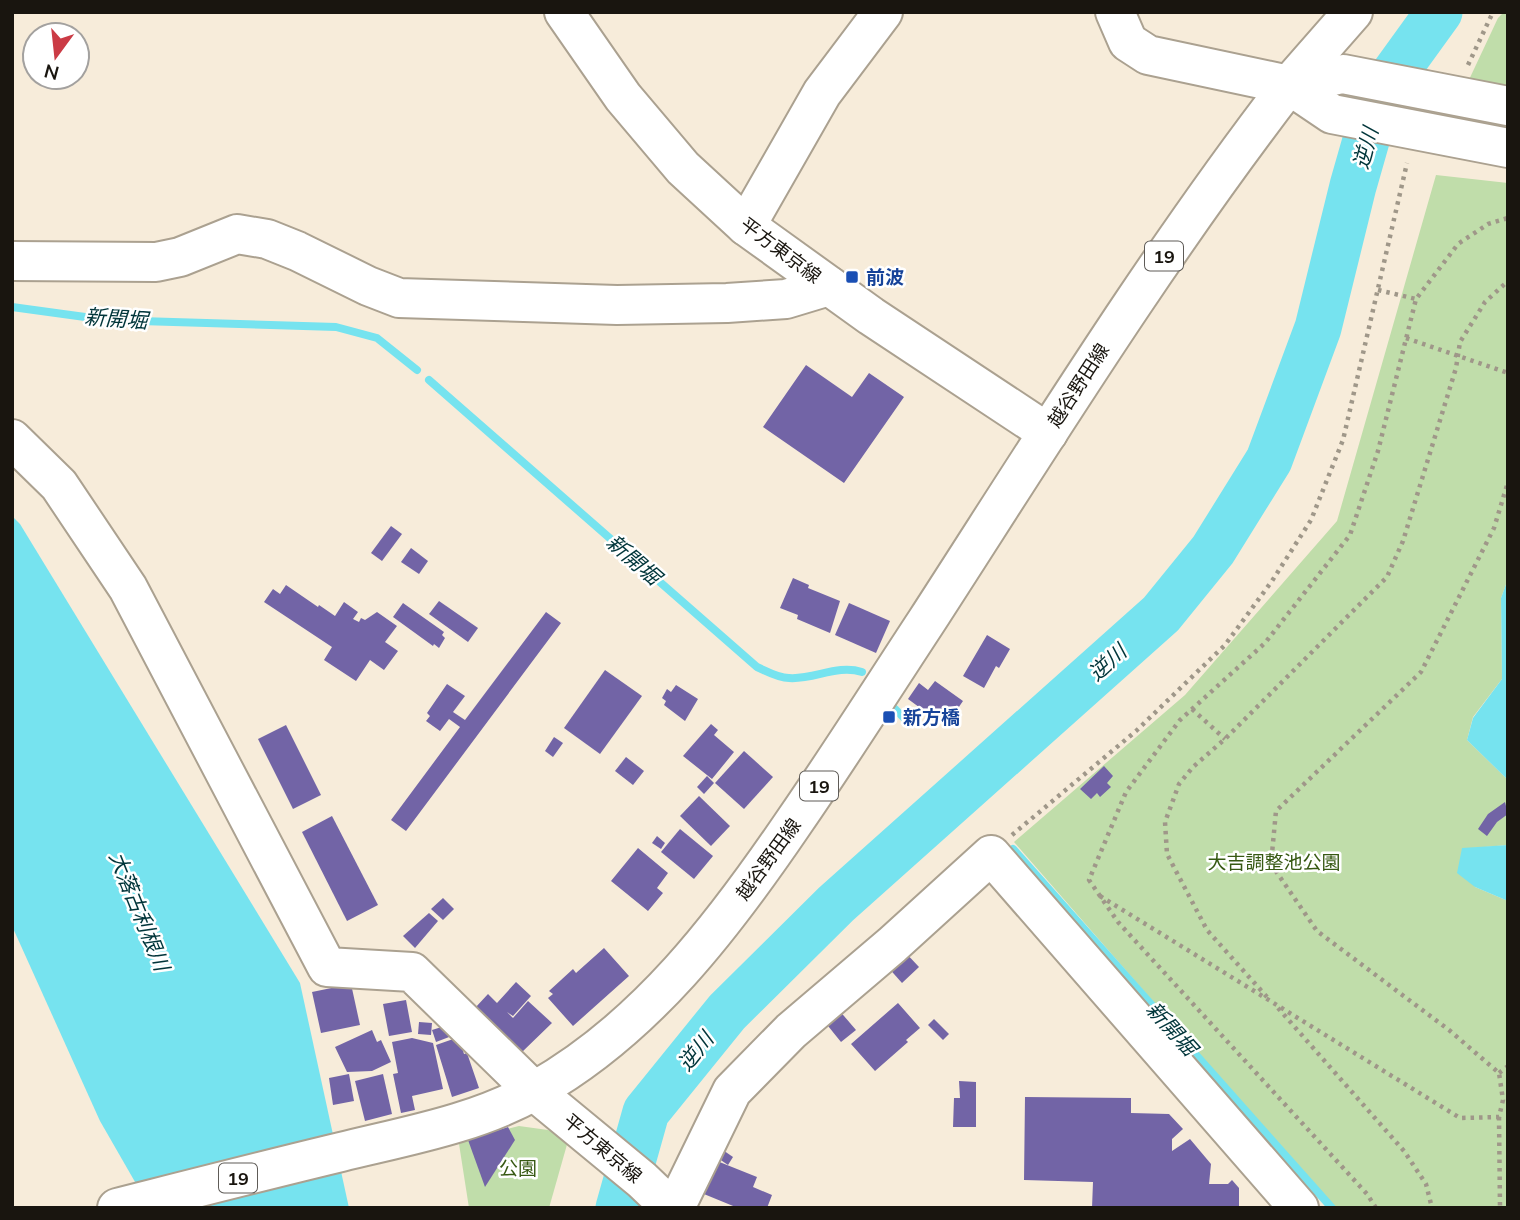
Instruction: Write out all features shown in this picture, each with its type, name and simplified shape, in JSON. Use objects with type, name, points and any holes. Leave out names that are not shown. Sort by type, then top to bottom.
[{"type":"street","name":"平方東京線","points":[[564,12],[624,97],[684,168],[747,226],[829,286],[1048,432]]},
{"type":"street","points":[[747,226],[822,93],[883,12]]},
{"type":"street","points":[[1115,12],[1128,42],[1148,55],[1289,85],[1332,114],[1417,148],[1508,148]]},
{"type":"street","name":"越谷野田線","points":[[126,1205],[428,1131],[487,1113],[534,1091],[583,1060],[676,978],[718,928],[773,854],[1048,432],[1230,161],[1289,85],[1353,12]]},
{"type":"street","points":[[1289,85],[1343,74],[1508,106]]},
{"type":"street","points":[[12,261],[156,262],[180,257],[237,234],[267,239],[399,298],[618,305],[727,303],[786,299],[829,286]]},
{"type":"street","name":"平方東京線","points":[[12,439],[59,485],[128,588],[327,967],[412,972],[534,1091],[642,1180],[665,1202],[667,1208]]},
{"type":"street","points":[[675,1208],[732,1091],[791,1031],[892,945],[991,855],[1299,1208]]},
{"type":"path","points":[[1450,95],[1493,12]]},
{"type":"path","points":[[991,855],[1136,730],[1224,645],[1272,581],[1311,520],[1343,440],[1378,290],[1417,148]]},
{"type":"path","points":[[1376,1208],[1367,1194],[1118,922],[1089,880],[1126,792],[1180,720],[1265,643],[1350,535],[1378,451],[1416,299],[1458,244],[1488,224],[1508,218]]},
{"type":"path","points":[[1432,1208],[1426,1184],[1404,1151],[1207,930],[1167,854],[1165,822],[1179,784],[1193,766],[1225,739],[1387,577],[1403,541],[1460,342],[1485,302],[1508,281]]},
{"type":"path","points":[[1378,290],[1416,299]]},
{"type":"path","points":[[1406,338],[1508,373]]},
{"type":"path","points":[[1500,1208],[1499,1117],[1503,1100],[1499,1073],[1449,1030],[1317,931],[1271,864],[1276,811],[1421,672],[1494,528],[1508,482]]},
{"type":"path","points":[[1192,709],[1225,739]]},
{"type":"path","points":[[1100,896],[1460,1118],[1499,1117]]},
{"type":"path","points":[[1499,1073],[1508,1066]]},
{"type":"green space","points":[[1508,12],[1508,91],[1467,84],[1498,18]]},
{"type":"green space","name":"大吉調整池公園","points":[[1436,175],[1508,183],[1508,579],[1501,598],[1502,679],[1473,717],[1467,740],[1508,780],[1508,845],[1462,849],[1475,887],[1508,901],[1508,1208],[1333,1208],[1014,842],[1185,695],[1337,521]]},
{"type":"green space","name":"公園","points":[[519,1126],[548,1130],[568,1141],[549,1208],[469,1208],[459,1144],[473,1137]]},
{"type":"water","name":"大落古利根川","points":[[12,516],[20,524],[300,983],[349,1208],[150,1208],[100,1121],[12,926]]},
{"type":"water","points":[[1508,579],[1508,780],[1467,740],[1473,718],[1502,679],[1501,598]]},
{"type":"water","points":[[1508,845],[1508,901],[1475,887],[1457,873],[1462,848]]},
{"type":"building","points":[[806,365],[852,397],[869,373],[904,397],[844,483],[763,427]]},
{"type":"building","points":[[391,526],[402,534],[382,561],[371,553]]},
{"type":"building","points":[[411,548],[428,561],[419,574],[401,562]]},
{"type":"building","points":[[793,578],[809,585],[808,588],[840,601],[830,633],[797,619],[798,615],[780,608]]},
{"type":"building","points":[[286,585],[335,616],[344,602],[358,612],[353,619],[359,622],[361,618],[365,620],[377,612],[397,626],[385,642],[398,651],[384,670],[370,660],[356,681],[324,660],[332,647],[264,602],[273,589],[280,594]]},
{"type":"building","points":[[439,601],[478,628],[468,642],[429,614]]},
{"type":"building","points":[[403,603],[444,632],[442,635],[445,638],[439,648],[393,617]]},
{"type":"building","points":[[849,603],[890,621],[876,653],[835,635]]},
{"type":"building","points":[[546,612],[561,623],[406,831],[391,820],[460,727],[449,719],[440,731],[426,721],[430,716],[427,713],[447,684],[465,696],[453,712],[465,720]]},
{"type":"building","points":[[987,635],[1010,649],[999,668],[996,666],[984,688],[963,676]]},
{"type":"building","points":[[605,670],[642,696],[600,754],[564,728]]},
{"type":"building","points":[[935,681],[963,701],[954,714],[951,712],[942,724],[908,699],[919,683],[928,690]]},
{"type":"building","points":[[676,685],[698,699],[685,721],[664,705],[666,701],[662,698],[667,689],[671,692]]},
{"type":"building","points":[[711,724],[718,730],[714,735],[734,752],[712,779],[683,756]]},
{"type":"building","points":[[286,725],[321,795],[293,809],[258,739]]},
{"type":"building","points":[[554,737],[563,743],[553,757],[545,751]]},
{"type":"building","points":[[744,751],[773,777],[744,809],[715,783]]},
{"type":"building","points":[[626,757],[644,771],[633,785],[615,771]]},
{"type":"building","points":[[1104,766],[1113,776],[1107,783],[1111,787],[1100,797],[1097,793],[1091,799],[1080,789]]},
{"type":"building","points":[[707,776],[714,783],[704,794],[697,787]]},
{"type":"building","points":[[699,796],[730,826],[711,846],[680,816]]},
{"type":"building","points":[[1505,802],[1508,814],[1497,822],[1487,836],[1478,829],[1488,814]]},
{"type":"building","points":[[332,816],[378,905],[347,921],[302,832]]},
{"type":"building","points":[[680,829],[713,856],[694,879],[661,852]]},
{"type":"building","points":[[657,836],[665,843],[661,849],[652,843]]},
{"type":"building","points":[[638,848],[668,873],[657,888],[663,893],[648,911],[611,881]]},
{"type":"building","points":[[443,898],[454,909],[443,920],[431,909]]},
{"type":"building","points":[[429,913],[438,921],[415,948],[403,936]]},
{"type":"building","points":[[604,948],[629,976],[573,1026],[548,998],[553,994],[549,991],[573,969],[576,973]]},
{"type":"building","points":[[903,950],[919,967],[902,983],[886,965]]},
{"type":"building","points":[[516,982],[531,996],[513,1016],[507,1012],[513,1018],[528,1001],[552,1023],[521,1053],[475,1008],[488,994],[497,1003]]},
{"type":"building","points":[[351,984],[360,1025],[321,1033],[312,992]]},
{"type":"building","points":[[406,1000],[412,1032],[389,1036],[383,1004]]},
{"type":"building","points":[[898,1003],[920,1028],[875,1071],[851,1044]]},
{"type":"building","points":[[838,1009],[856,1030],[841,1042],[824,1021]]},
{"type":"building","points":[[934,1019],[949,1034],[943,1040],[928,1025]]},
{"type":"building","points":[[419,1022],[432,1023],[431,1035],[418,1034]]},
{"type":"building","points":[[448,1025],[457,1034],[436,1042],[432,1030]]},
{"type":"building","points":[[372,1030],[377,1042],[381,1040],[391,1062],[372,1071],[347,1072],[335,1047]]},
{"type":"building","points":[[459,1037],[479,1088],[452,1097],[436,1045]]},
{"type":"building","points":[[412,1038],[433,1043],[443,1089],[412,1096],[415,1110],[401,1113],[393,1074],[398,1073],[392,1042]]},
{"type":"building","points":[[349,1074],[354,1101],[333,1105],[329,1078]]},
{"type":"building","points":[[383,1074],[392,1114],[365,1121],[355,1081]]},
{"type":"building","points":[[959,1081],[976,1082],[976,1127],[953,1127],[954,1098],[960,1098]]},
{"type":"building","points":[[1025,1097],[1131,1098],[1131,1113],[1169,1114],[1183,1129],[1172,1139],[1172,1151],[1190,1139],[1211,1164],[1209,1184],[1228,1184],[1232,1180],[1239,1188],[1239,1208],[1092,1208],[1093,1182],[1024,1180]]},
{"type":"building","points":[[508,1127],[515,1140],[485,1187],[468,1140]]},
{"type":"building","points":[[717,1146],[733,1157],[728,1165],[712,1154]]},
{"type":"building","points":[[712,1159],[757,1177],[753,1187],[772,1195],[767,1208],[738,1208],[699,1192]]},
{"type":"waterway","name":"逆川","points":[[619,1208],[646,1112],[727,1012],[836,904],[1161,614],[1213,550],[1269,460],[1318,328],[1353,186],[1379,95],[1439,12]]},
{"type":"waterway","name":"新開堀","points":[[12,307],[107,320],[336,327],[377,338],[417,370]]},
{"type":"waterway","name":"新開堀","points":[[429,380],[757,667],[776,676],[789,678],[844,670],[862,672]]},
{"type":"waterway","name":"新開堀","points":[[895,709],[908,722]]},
{"type":"waterway","name":"新開堀","points":[[1013,849],[1332,1208]]},
{"type":"place","name":"前波","points":[[852,277]]},
{"type":"place","name":"新方橋","points":[[889,717]]}]
